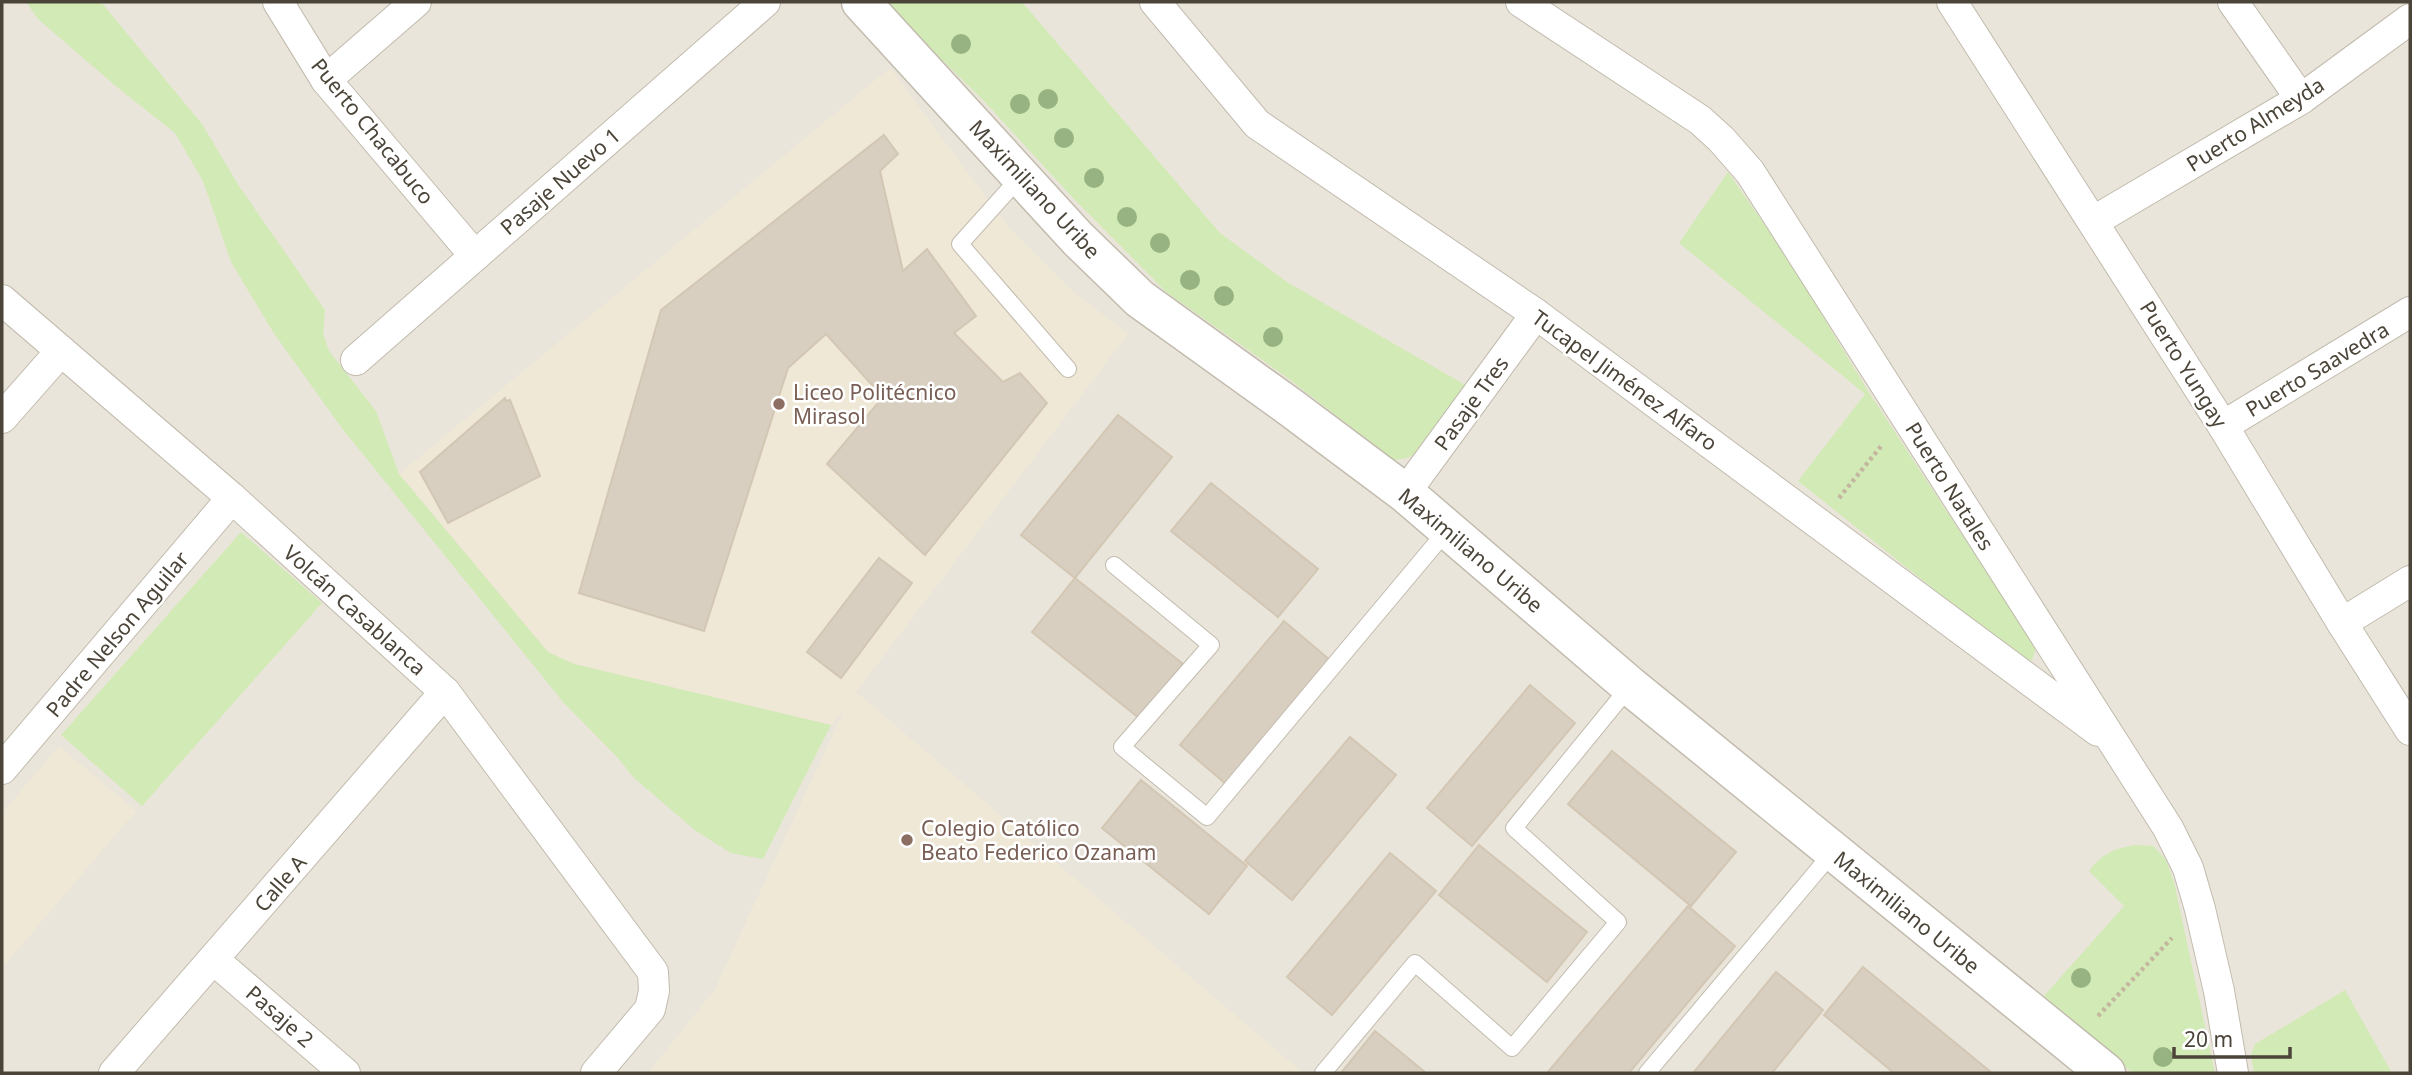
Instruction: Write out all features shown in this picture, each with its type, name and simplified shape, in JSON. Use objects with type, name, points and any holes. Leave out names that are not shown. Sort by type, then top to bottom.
[{"type":"street","name":"Puerto Chacabuco","points":[[278,2],[326,80],[475,256]]},
{"type":"street","points":[[326,80],[416,2]]},
{"type":"street","name":"Pasaje Nuevo 1","points":[[356,360],[765,2]]},
{"type":"street","name":"Maximiliano Uribe","points":[[861,2],[1079,239],[1140,299],[1405,493],[1630,686],[2106,1073]]},
{"type":"street","name":"Tucapel Jiménez Alfaro","points":[[1155,2],[1257,124],[1536,314],[2113,743]]},
{"type":"street","name":"Puerto Natales","points":[[1521,2],[1700,120],[1750,172],[2168,828],[2188,868],[2200,909],[2233,1073]]},
{"type":"street","name":"Puerto Yungay","points":[[1952,2],[2223,426],[2410,730]]},
{"type":"street","points":[[2233,2],[2301,99]]},
{"type":"street","name":"Puerto Almeyda","points":[[2094,221],[2301,99],[2410,19]]},
{"type":"street","name":"Volcán Casablanca","points":[[2,300],[232,498],[445,692],[653,972],[654,991],[650,1009],[596,1073]]},
{"type":"street","name":"Puerto Saavedra","points":[[2223,426],[2410,312]]},
{"type":"street","name":"Pasaje Tres","points":[[1405,493],[1536,314]]},
{"type":"street","points":[[2,418],[61,351]]},
{"type":"street","name":"Padre Nelson Aguilar","points":[[2,769],[232,498]]},
{"type":"street","points":[[2342,623],[2410,582]]},
{"type":"street","name":"Calle A","points":[[114,1073],[445,692]]},
{"type":"street","name":"Pasaje 2","points":[[214,960],[345,1073]]},
{"type":"lane","points":[[1021,176],[960,244],[1068,369]]},
{"type":"lane","points":[[1114,565],[1211,645],[1122,747],[1207,817],[1448,529]]},
{"type":"lane","points":[[1323,1073],[1415,963],[1512,1048],[1618,922],[1514,828],[1630,686]]},
{"type":"lane","points":[[1647,1073],[1833,852]]},
{"type":"path","points":[[1818,523],[1906,416]]},
{"type":"path","points":[[2071,1044],[2200,909]]},
{"type":"shaded area","points":[[2,2],[2410,2],[2410,1073],[2,1073]]},
{"type":"shaded area","name":"Liceo Politécnico Mirasol","points":[[890,68],[1009,228],[1069,288],[1128,334],[856,692],[1303,1073],[648,1073],[715,989],[846,706],[831,725],[574,664],[548,652],[399,474]]},
{"type":"shaded area","points":[[59,746],[136,811],[2,968],[2,813]]},
{"type":"green space","points":[[26,2],[101,2],[202,124],[239,186],[325,310],[323,333],[329,351],[376,411],[399,474],[548,652],[574,664],[831,725],[763,859],[731,853],[696,831],[634,778],[563,702],[341,427],[273,332],[231,262],[203,181],[175,133],[38,19]]},
{"type":"green space","points":[[883,2],[1022,2],[1220,233],[1287,282],[1467,386],[1423,451],[1394,460],[1285,376],[1166,292],[1073,198],[984,101]]},
{"type":"green space","points":[[1728,172],[1787,257],[1868,391],[2036,648],[2032,660],[2025,661],[2013,652],[1798,481],[1865,394],[1679,243]]},
{"type":"green space","points":[[241,532],[322,603],[142,806],[61,735]]},
{"type":"green space","points":[[2136,845],[2153,846],[2166,860],[2174,882],[2215,1073],[2132,1073],[2044,996],[2124,906],[2089,871],[2110,852]]},
{"type":"green space","points":[[2345,990],[2392,1073],[2254,1073],[2251,1055],[2255,1044]]},
{"type":"building","points":[[884,135],[898,154],[880,171],[903,271],[927,249],[976,316],[954,333],[1003,382],[1020,373],[1047,403],[925,555],[827,464],[883,397],[826,334],[788,368],[704,631],[579,593],[661,310]]},
{"type":"building","points":[[505,398],[506,401],[510,400],[540,476],[448,523],[420,472]]},
{"type":"building","points":[[1118,415],[1172,457],[1075,578],[1021,535]]},
{"type":"building","points":[[1211,483],[1318,569],[1278,617],[1171,531]]},
{"type":"building","points":[[879,558],[912,583],[841,678],[807,652]]},
{"type":"building","points":[[1075,578],[1183,664],[1139,718],[1032,632]]},
{"type":"building","points":[[1284,621],[1330,660],[1226,784],[1180,745]]},
{"type":"building","points":[[1530,685],[1575,723],[1472,846],[1427,808]]},
{"type":"building","points":[[1350,737],[1396,775],[1292,900],[1245,861]]},
{"type":"building","points":[[1612,751],[1736,852],[1691,906],[1568,804]]},
{"type":"building","points":[[1141,780],[1247,866],[1209,914],[1102,828]]},
{"type":"building","points":[[1479,845],[1587,932],[1547,982],[1439,895]]},
{"type":"building","points":[[1390,853],[1436,891],[1332,1015],[1287,977]]},
{"type":"building","points":[[1688,906],[1735,946],[1629,1073],[1547,1073]]},
{"type":"building","points":[[1863,967],[1992,1073],[1894,1073],[1824,1015]]},
{"type":"building","points":[[1776,972],[1823,1010],[1772,1073],[1693,1073]]},
{"type":"building","points":[[1375,1031],[1426,1073],[1341,1073]]},
{"type":"place","name":"Liceo Politécnico Mirasol","points":[[779,404]]},
{"type":"place","name":"Colegio Católico Beato Federico Ozanam","points":[[907,840]]}]
